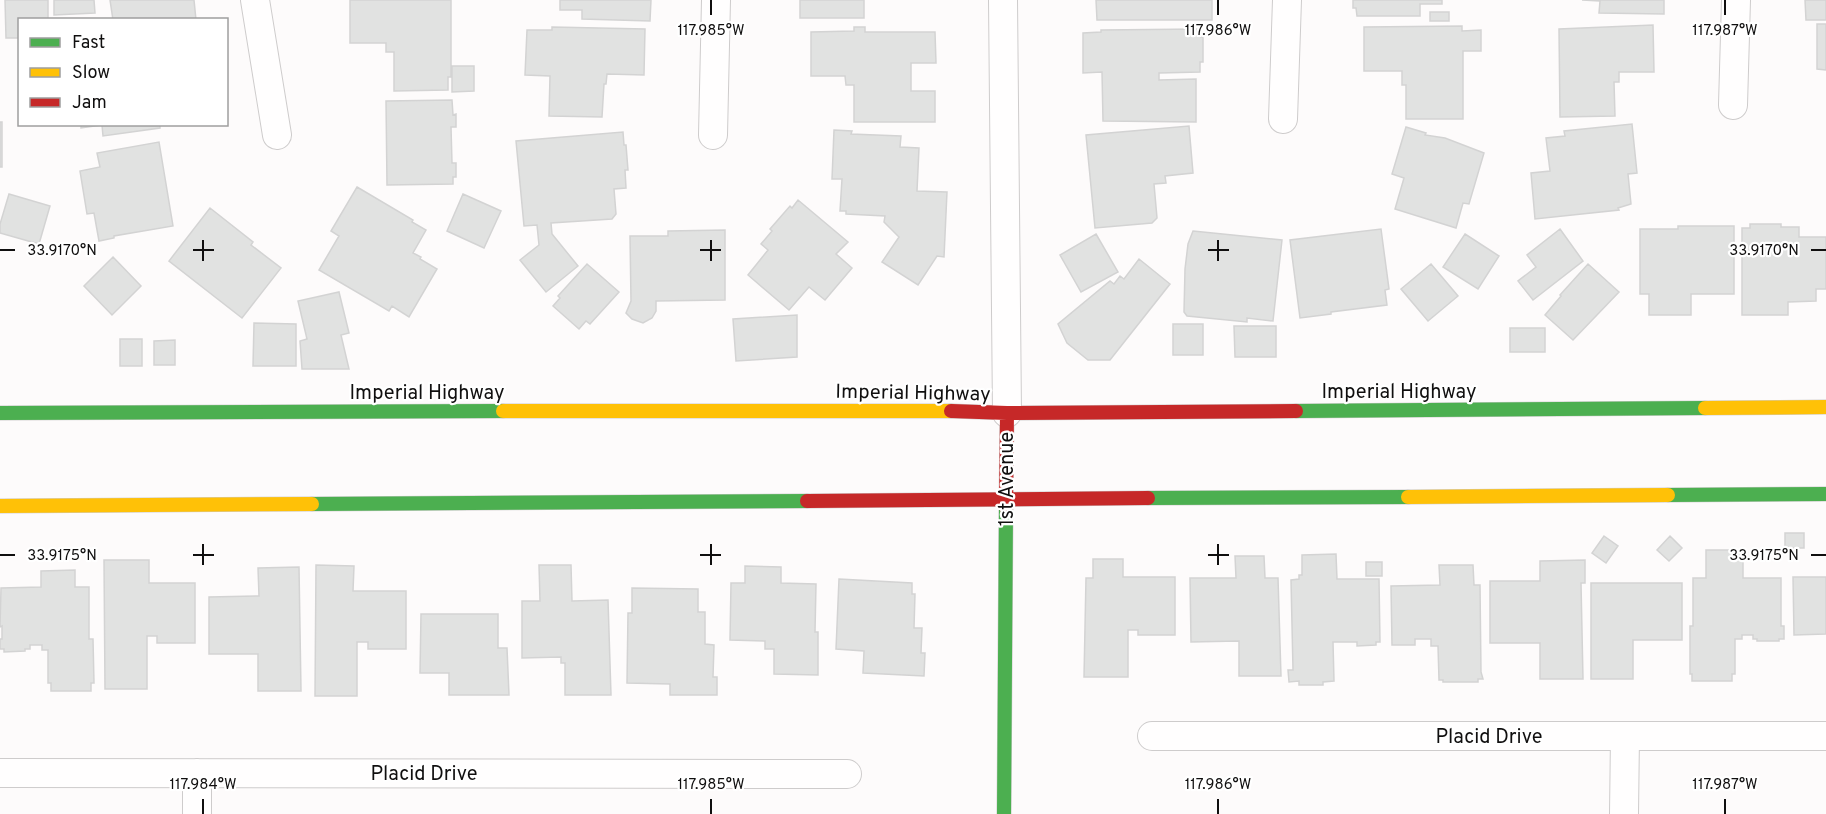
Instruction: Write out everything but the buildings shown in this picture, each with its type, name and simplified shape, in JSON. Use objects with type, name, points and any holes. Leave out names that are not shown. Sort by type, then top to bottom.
[{"type":"main road","name":"Imperial Highway","points":[[0,413],[938,410],[1007,413],[1826,407]]},
{"type":"main road","name":"1st Avenue","points":[[1004,814],[1007,413]]},
{"type":"main road","points":[[0,506],[1826,494]]},
{"type":"street","points":[[255,0],[277,135]]},
{"type":"street","points":[[713,135],[716,0]]},
{"type":"street","name":"1st Avenue","points":[[1003,0],[1007,413]]},
{"type":"street","points":[[1283,119],[1287,0]]},
{"type":"street","points":[[1733,105],[1736,0]]},
{"type":"street","name":"Placid Drive","points":[[1152,736],[1826,736]]},
{"type":"street","points":[[1624,814],[1625,736]]},
{"type":"street","name":"Placid Drive","points":[[0,773],[847,774]]},
{"type":"street","points":[[197,773],[197,814]]},
{"type":"traffic: fast","points":[[1296,411],[1705,408]]},
{"type":"traffic: fast","points":[[0,413],[503,411]]},
{"type":"traffic: fast","points":[[1668,495],[1826,494]]},
{"type":"traffic: fast","points":[[1148,498],[1408,497]]},
{"type":"traffic: fast","points":[[312,504],[807,501]]},
{"type":"traffic: fast","points":[[1004,814],[1006,507]]},
{"type":"traffic: slow","points":[[1705,408],[1826,407]]},
{"type":"traffic: slow","points":[[503,411],[951,411]]},
{"type":"traffic: slow","points":[[1408,497],[1668,495]]},
{"type":"traffic: slow","points":[[0,506],[312,504]]},
{"type":"traffic: jam","points":[[951,411],[1007,413],[1296,411]]},
{"type":"traffic: jam","points":[[1006,507],[1007,413]]},
{"type":"traffic: jam","points":[[807,501],[1148,498]]}]
